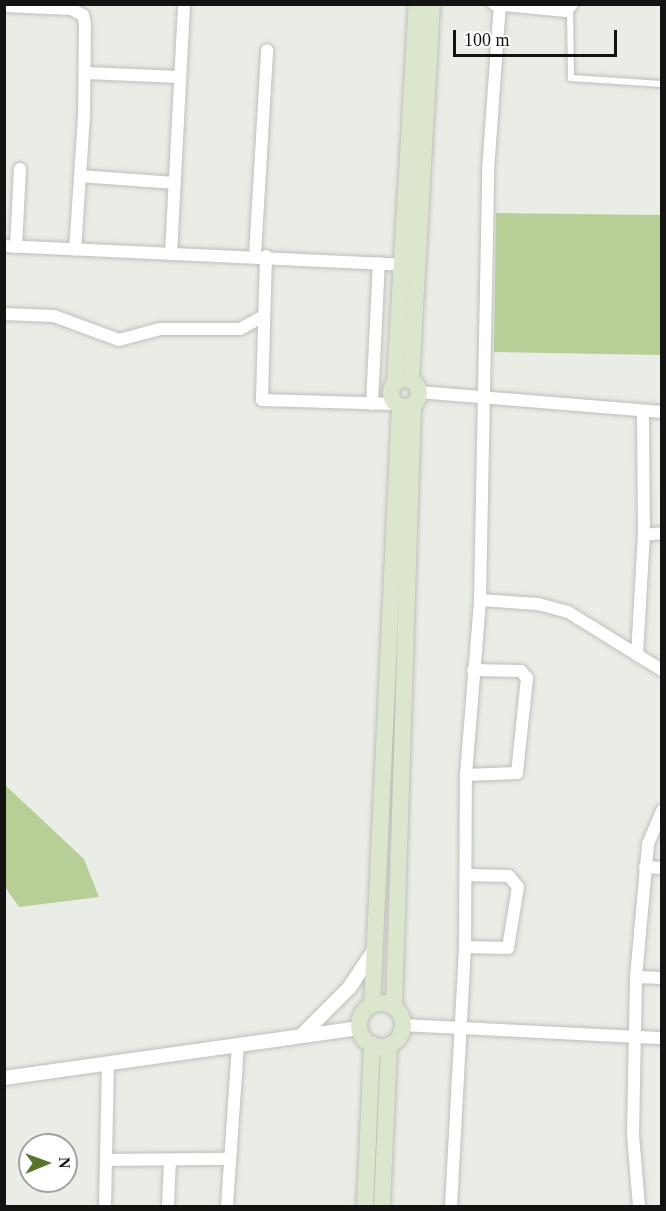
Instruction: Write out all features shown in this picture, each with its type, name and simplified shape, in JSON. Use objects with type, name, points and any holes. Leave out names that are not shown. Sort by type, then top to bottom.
[{"type":"main road","points":[[372,1044],[389,1045],[399,1037],[403,1025],[394,1006],[406,395],[403,265],[417,4]]},
{"type":"main road","points":[[365,1206],[372,1044],[360,1028],[362,1015],[372,1005],[377,946],[406,395],[432,4]]},
{"type":"main road","points":[[372,1005],[394,1006]]},
{"type":"main road","points":[[382,1206],[389,1045]]},
{"type":"street","points":[[171,254],[184,4]]},
{"type":"street","points":[[495,4],[558,11],[571,7]]},
{"type":"street","points":[[451,1206],[458,1027],[465,947],[466,775],[480,600],[488,171],[500,5]]},
{"type":"street","points":[[4,6],[77,11],[85,24],[86,73],[75,249]]},
{"type":"street","points":[[267,50],[261,256],[262,400],[372,404],[406,395],[662,412]]},
{"type":"street","points":[[86,73],[180,77]]},
{"type":"street","points":[[20,169],[10,246],[261,256],[403,265]]},
{"type":"street","points":[[80,176],[175,183]]},
{"type":"street","points":[[372,404],[379,263]]},
{"type":"street","points":[[4,314],[54,316],[119,340],[160,329],[240,329],[262,317]]},
{"type":"street","points":[[637,655],[644,535],[643,412]]},
{"type":"street","points":[[644,535],[662,533]]},
{"type":"street","points":[[480,600],[559,609],[662,670]]},
{"type":"street","points":[[466,775],[517,773],[527,678],[521,671],[474,669]]},
{"type":"street","points":[[639,1206],[633,1134],[636,977],[645,867],[653,828],[662,811]]},
{"type":"street","points":[[645,867],[662,868]]},
{"type":"street","points":[[465,947],[508,948],[518,886],[508,876],[466,875]]},
{"type":"street","points":[[301,1036],[349,988],[377,946]]},
{"type":"street","points":[[636,977],[662,978]]},
{"type":"street","points":[[403,1025],[662,1038]]},
{"type":"street","points":[[4,1078],[360,1028]]},
{"type":"street","points":[[227,1206],[238,1044]]},
{"type":"street","points":[[105,1206],[108,1063]]},
{"type":"street","points":[[106,1160],[229,1159]]},
{"type":"street","points":[[168,1206],[170,1161]]},
{"type":"lane","points":[[571,7],[571,78],[662,84]]},
{"type":"green space","points":[[496,213],[661,215],[661,355],[494,352]]},
{"type":"green space","points":[[5,785],[84,859],[99,897],[19,907],[5,887]]}]
